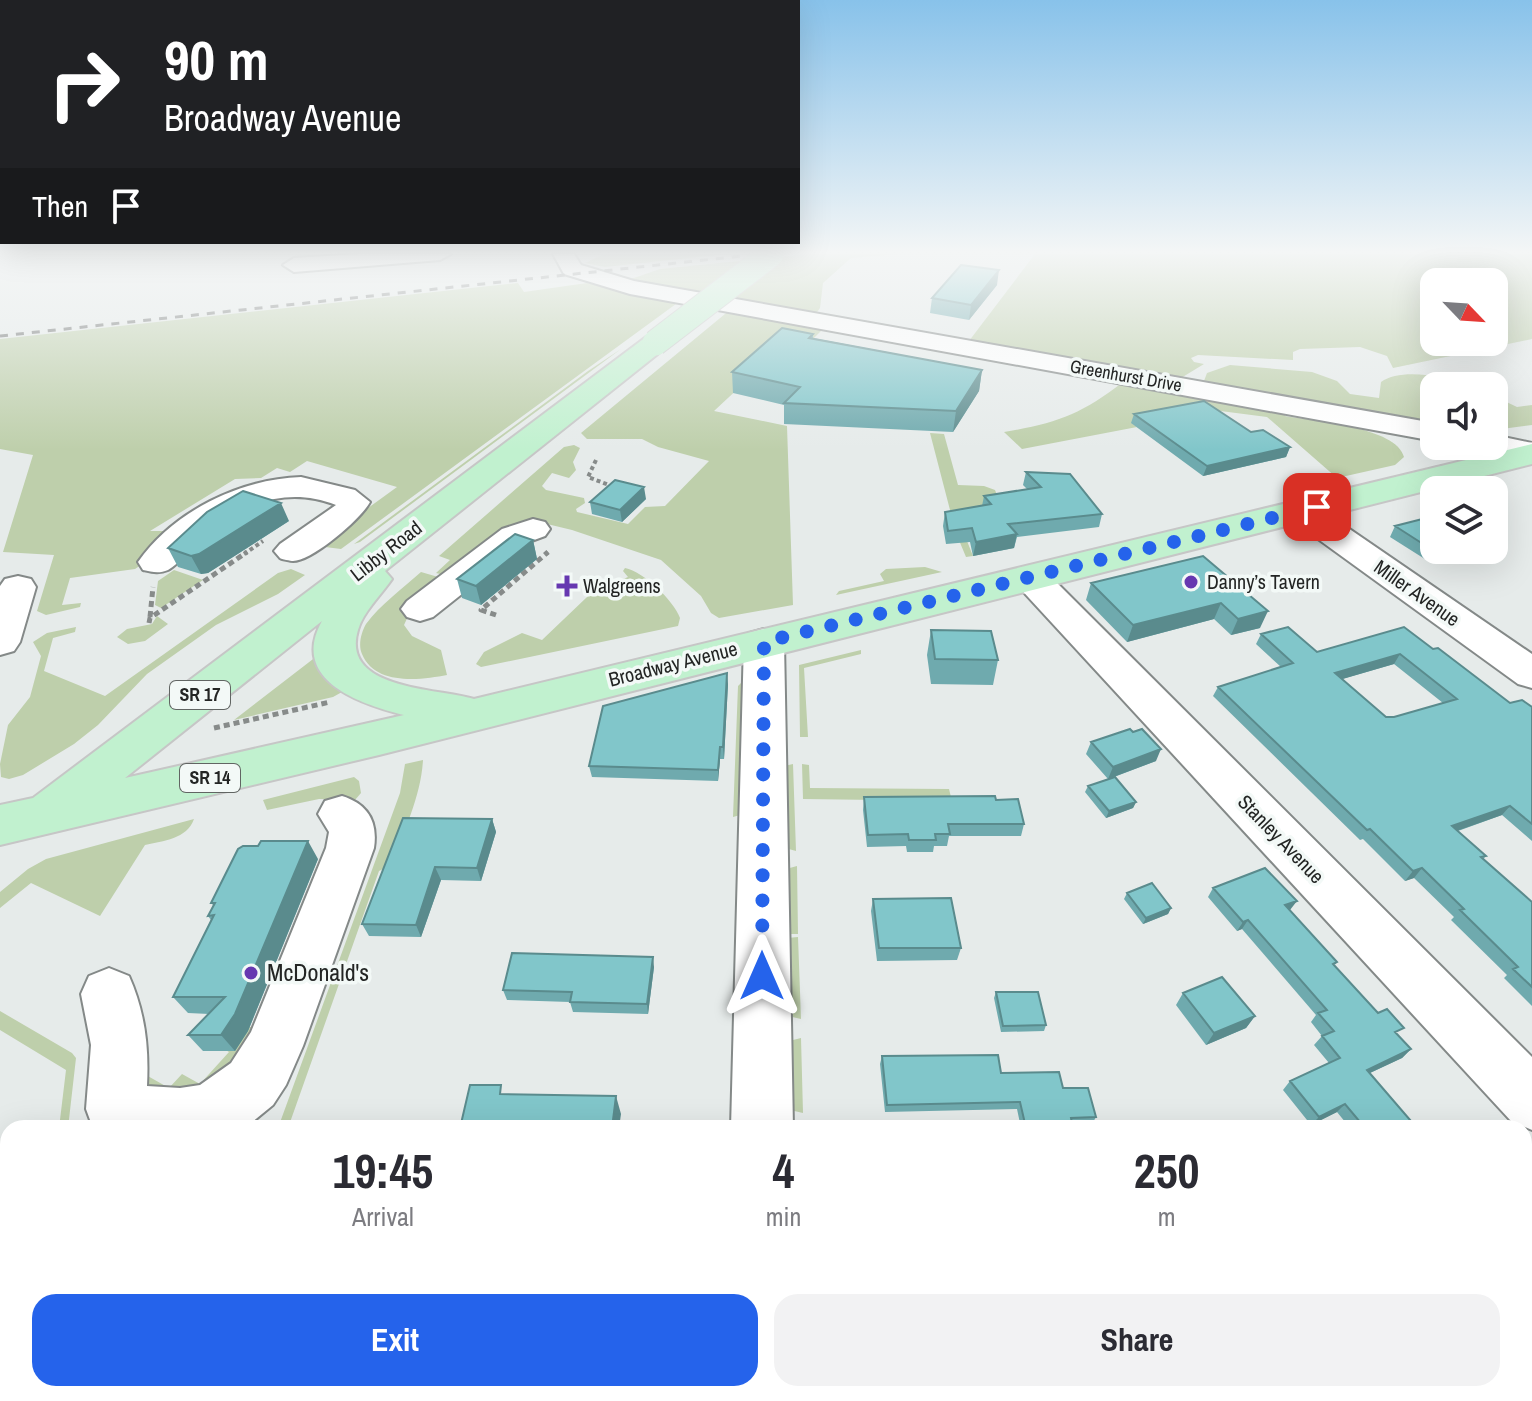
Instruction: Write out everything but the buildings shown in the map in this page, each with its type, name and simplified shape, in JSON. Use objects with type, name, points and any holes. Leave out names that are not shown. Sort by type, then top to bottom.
[{"type":"main road","name":"Libby Road","points":[[0,848],[21,820],[402,539],[686,319]]},
{"type":"main road","name":"Broadway Avenue","points":[[1445,476],[1519,457]]},
{"type":"main road","name":"Broadway Avenue","points":[[21,820],[471,714],[1420,482]]},
{"type":"main road","points":[[402,539],[338,629],[334,644],[337,665],[345,677],[360,686],[471,714]]},
{"type":"street","name":"Greenhurst Drive","points":[[807,319],[1420,430]]},
{"type":"street","points":[[1399,426],[1436,450],[1445,463],[1445,476]]},
{"type":"street","points":[[156,562],[265,497],[289,493],[334,506],[292,551]]},
{"type":"street","name":"Miller Avenue","points":[[1301,511],[1532,674]]},
{"type":"street","points":[[420,609],[514,536],[544,538]]},
{"type":"street","name":"Stanley Avenue","points":[[1030,577],[1532,1100]]},
{"type":"street","points":[[0,642],[18,587]]},
{"type":"street","points":[[762,1120],[764,642]]},
{"type":"street","points":[[241,1120],[266,1064],[350,848],[353,829],[342,814]]},
{"type":"street","points":[[109,994],[120,1045],[117,1119],[203,1118],[233,1102],[266,1064]]},
{"type":"path","points":[[596,460],[588,477],[609,485]]},
{"type":"path","points":[[149,623],[150,618],[334,506]]},
{"type":"path","points":[[496,615],[481,610],[544,538]]},
{"type":"path","points":[[220,720],[208,729],[342,699]]},
{"type":"green space","points":[[181,319],[655,319],[341,549],[325,547],[324,540],[397,487],[307,461],[290,472],[277,468],[261,478],[235,479],[150,531],[172,531],[135,569],[70,578],[62,605],[81,603],[80,607],[46,615],[37,611],[54,555],[3,552],[33,455],[0,449],[0,339]]},
{"type":"green space","points":[[718,319],[785,319],[825,327],[805,347],[786,344],[714,411],[787,426],[793,605],[719,618],[711,613],[701,596],[661,560],[543,523],[452,577],[436,573],[450,560],[439,556],[564,447],[574,445],[580,448],[573,462],[576,470],[569,478],[552,473],[542,486],[546,490],[584,498],[585,503],[576,509],[577,512],[628,524],[645,507],[665,506],[709,461],[658,447],[642,439],[587,439],[581,433]]},
{"type":"green space","points":[[985,319],[1420,319],[1420,356],[1451,356],[1393,368],[1387,356],[1360,347],[1300,349],[1293,352],[1293,360],[1198,355],[1191,358],[1204,364],[1181,378],[969,341]]},
{"type":"green space","points":[[1508,319],[1532,319],[1532,339],[1508,344]]},
{"type":"green space","points":[[621,349],[360,542],[354,544],[588,371]]},
{"type":"green space","points":[[1230,365],[1312,372],[1337,381],[1350,394],[1379,398],[1381,382],[1401,375],[1420,375],[1420,423],[1209,385],[1204,381],[1207,373]]},
{"type":"green space","points":[[1123,382],[1284,411],[1285,416],[1371,432],[1398,447],[1404,457],[1395,465],[1337,478],[1267,417],[1205,409],[1133,424],[1137,427],[1022,449],[1004,432],[1067,416]]},
{"type":"green space","points":[[1508,403],[1517,407],[1532,405],[1532,425],[1508,428]]},
{"type":"green space","points":[[930,433],[944,434],[958,485],[984,486],[995,490],[1007,520],[967,541],[973,556],[966,557],[956,533]]},
{"type":"green space","points":[[925,567],[942,572],[836,595],[839,591],[884,581],[880,574],[886,569]]},
{"type":"green space","points":[[625,568],[641,575],[665,595],[680,618],[678,626],[481,667],[476,664],[484,652],[522,633],[542,640],[608,577],[616,582],[628,577],[623,571]]},
{"type":"green space","points":[[291,569],[305,575],[278,594],[216,625],[147,674],[98,725],[74,744],[23,775],[9,779],[1,777],[0,764],[8,725],[30,697],[41,656],[33,642],[47,633],[76,627],[75,632],[53,638],[44,671],[105,696],[278,573]]},
{"type":"green space","points":[[174,570],[203,580],[161,608],[155,605],[158,581]]},
{"type":"green space","points":[[421,572],[445,579],[410,612],[404,625],[412,636],[441,650],[447,675],[412,679],[388,676],[368,664],[362,654],[360,643],[363,631],[378,610]]},
{"type":"green space","points":[[157,616],[168,624],[145,641],[128,644],[117,637],[127,629],[152,624]]},
{"type":"green space","points":[[861,650],[861,654],[804,668],[808,737],[800,737],[799,665]]},
{"type":"green space","points":[[317,656],[325,676],[342,692],[333,697],[234,720]]},
{"type":"green space","points":[[741,683],[745,687],[744,814],[733,817],[738,686]]},
{"type":"green space","points":[[423,760],[411,813],[391,865],[379,871],[291,1120],[281,1120],[400,793],[405,764]]},
{"type":"green space","points":[[793,764],[796,851],[785,848],[784,766]]},
{"type":"green space","points":[[802,764],[809,765],[810,788],[949,789],[952,801],[803,799]]},
{"type":"green space","points":[[354,777],[359,781],[361,793],[355,800],[319,799],[267,810],[263,800]]},
{"type":"green space","points":[[194,819],[180,835],[145,845],[100,916],[31,883],[0,908],[0,892],[46,859]]},
{"type":"green space","points":[[797,866],[798,934],[787,934],[786,869]]},
{"type":"green space","points":[[798,937],[801,1019],[788,1016],[787,938]]},
{"type":"green space","points":[[0,1011],[76,1058],[69,1120],[60,1120],[66,1070],[0,1030]]},
{"type":"green space","points":[[244,1027],[267,1027],[250,1069],[158,1105],[132,1073],[146,1075],[169,1088],[182,1074],[200,1084],[229,1052],[224,1049]]},
{"type":"green space","points":[[801,1038],[803,1113],[790,1110],[789,1041]]},
{"type":"railway","points":[[0,336],[154,319]]},
{"type":"place","name":"Danny’s Tavern","points":[[1191,582]]},
{"type":"place","name":"Walgreens","points":[[567,586]]},
{"type":"place","name":"McDonald's","points":[[251,973]]},
{"type":"route","points":[[762,976],[764,642],[1317,507]]}]
